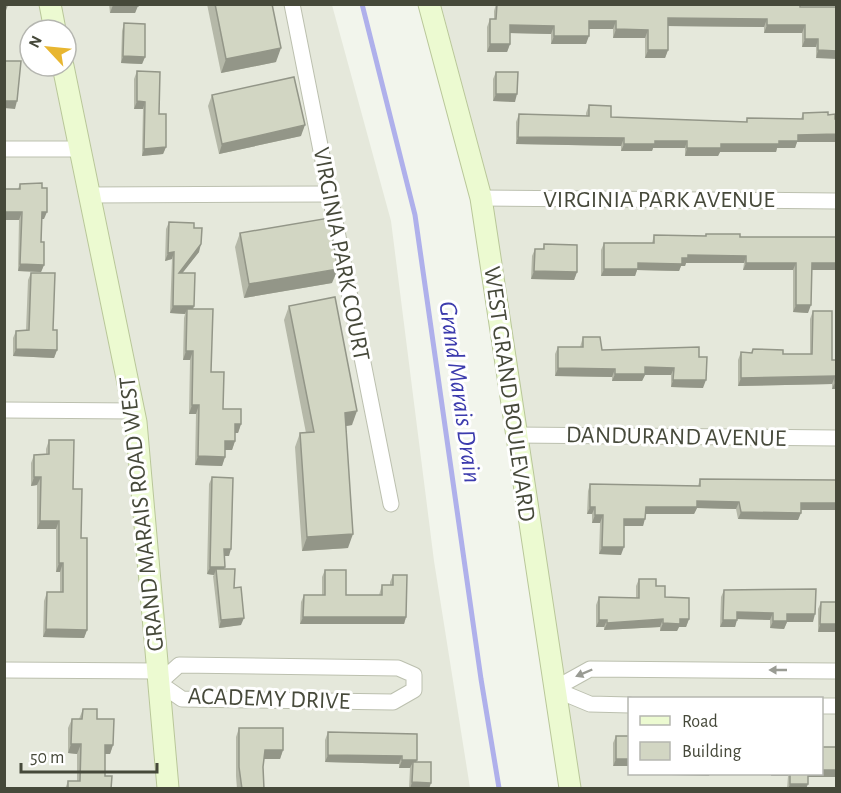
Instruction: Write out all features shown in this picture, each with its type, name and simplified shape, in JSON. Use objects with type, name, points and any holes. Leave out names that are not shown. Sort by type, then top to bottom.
[{"type":"street","name":"VIRGINIA PARK COURT","points":[[292,4],[391,504]]},
{"type":"street","name":"WEST GRAND BOULEVARD","points":[[429,4],[482,198],[570,789]]},
{"type":"street","name":"GRAND MARAIS ROAD WEST","points":[[65,78],[135,411],[168,789]]},
{"type":"street","points":[[4,149],[80,149]]},
{"type":"street","points":[[89,195],[330,194]]},
{"type":"street","name":"VIRGINIA PARK AVENUE","points":[[482,198],[837,201]]},
{"type":"street","points":[[4,410],[135,411]]},
{"type":"street","name":"DANDURAND AVENUE","points":[[516,435],[837,438]]},
{"type":"street","name":"ACADEMY DRIVE","points":[[4,670],[158,677],[179,665],[398,668],[414,675],[414,690],[393,702],[182,699],[158,677]]},
{"type":"street","points":[[554,689],[590,669],[837,671]]},
{"type":"street","points":[[554,689],[590,704],[628,705]]},
{"type":"shaded area","points":[[5,5],[332,5],[391,221],[434,561],[470,788],[5,788]]},
{"type":"shaded area","points":[[441,5],[836,5],[836,788],[579,788],[558,669],[485,170]]},
{"type":"building","points":[[138,4],[138,6],[113,5]]},
{"type":"building","points":[[215,4],[272,4],[281,48],[226,59]]},
{"type":"building","points":[[497,4],[800,4],[800,7],[837,7],[837,51],[818,50],[818,39],[805,39],[805,25],[767,25],[767,19],[668,18],[668,50],[648,50],[648,30],[616,29],[616,21],[589,21],[589,36],[554,36],[554,26],[510,25],[510,44],[490,44],[490,19],[496,19]]},
{"type":"building","points":[[124,23],[145,24],[145,57],[123,56]]},
{"type":"building","points":[[4,61],[18,61],[17,101],[4,101]]},
{"type":"building","points":[[137,71],[160,72],[159,114],[166,114],[166,147],[144,149],[145,102],[137,101]]},
{"type":"building","points":[[496,72],[518,72],[517,94],[496,94]]},
{"type":"building","points":[[294,77],[305,125],[222,144],[212,95]]},
{"type":"building","points":[[589,105],[611,106],[611,117],[747,122],[747,118],[803,119],[803,113],[828,112],[828,115],[835,114],[837,134],[798,135],[798,141],[779,141],[779,144],[721,144],[721,148],[687,148],[687,141],[624,144],[624,138],[518,137],[519,114],[589,116]]},
{"type":"building","points":[[42,183],[42,188],[47,188],[47,212],[42,212],[41,242],[44,242],[44,265],[20,264],[22,212],[4,212],[4,189],[20,189],[20,184]]},
{"type":"building","points":[[329,218],[338,269],[249,284],[240,233]]},
{"type":"building","points":[[169,222],[194,223],[194,228],[202,228],[201,244],[179,273],[195,273],[194,306],[173,306],[174,252],[168,253]]},
{"type":"building","points":[[706,234],[740,234],[740,237],[837,237],[837,263],[812,263],[811,305],[796,305],[796,263],[746,263],[746,256],[688,255],[688,258],[682,258],[682,264],[638,263],[638,269],[604,269],[604,243],[654,243],[654,235],[706,236]]},
{"type":"building","points":[[544,244],[577,245],[577,272],[534,271],[535,249],[544,249]]},
{"type":"building","points":[[31,273],[55,273],[53,330],[57,330],[57,350],[16,349],[16,331],[29,330]]},
{"type":"building","points":[[335,297],[357,411],[345,413],[353,534],[307,537],[300,433],[314,432],[289,306]]},
{"type":"building","points":[[187,309],[213,309],[211,372],[224,372],[223,409],[241,409],[241,424],[235,424],[235,441],[225,441],[225,457],[198,456],[199,405],[192,405],[193,351],[186,351]]},
{"type":"building","points":[[813,311],[832,311],[832,360],[837,360],[837,382],[835,382],[835,376],[741,378],[741,352],[752,353],[753,349],[783,350],[783,354],[812,354]]},
{"type":"building","points":[[583,337],[600,337],[602,350],[699,347],[699,357],[707,357],[706,380],[673,380],[674,368],[645,367],[645,374],[615,374],[615,369],[558,368],[558,347],[583,347]]},
{"type":"building","points":[[49,440],[74,440],[73,489],[82,489],[81,538],[87,538],[87,630],[46,629],[47,592],[63,592],[63,563],[59,563],[59,521],[40,521],[41,477],[34,477],[34,455],[49,454]]},
{"type":"building","points":[[212,477],[233,478],[231,549],[224,549],[225,567],[210,567]]},
{"type":"building","points":[[700,479],[837,480],[837,503],[801,503],[801,513],[741,512],[739,502],[697,501],[697,507],[646,507],[645,519],[624,519],[624,547],[602,547],[603,515],[595,515],[595,507],[590,507],[590,484],[700,486]]},
{"type":"building","points":[[216,569],[235,569],[234,588],[241,587],[244,618],[221,620]]},
{"type":"building","points":[[325,570],[346,570],[346,595],[382,595],[382,585],[393,585],[393,575],[407,575],[406,617],[303,617],[304,595],[325,595]]},
{"type":"building","points":[[639,579],[656,579],[656,586],[665,586],[665,597],[689,598],[689,619],[680,619],[680,624],[663,623],[663,619],[607,623],[607,620],[599,620],[599,597],[639,598]]},
{"type":"building","points":[[816,589],[815,614],[787,614],[787,621],[773,621],[773,613],[737,612],[737,620],[723,620],[724,590]]},
{"type":"building","points":[[821,602],[837,602],[837,624],[820,624]]},
{"type":"building","points":[[83,709],[97,709],[97,719],[114,719],[113,745],[105,745],[105,776],[112,776],[111,789],[68,789],[68,781],[80,781],[81,744],[71,744],[72,719],[82,719]]},
{"type":"building","points":[[239,728],[283,728],[283,750],[265,750],[264,789],[242,789],[239,767]]},
{"type":"building","points":[[328,732],[417,734],[417,760],[402,760],[402,756],[328,755]]},
{"type":"building","points":[[616,736],[628,736],[628,759],[616,759]]},
{"type":"building","points":[[823,747],[837,747],[837,770],[823,770]]},
{"type":"building","points":[[413,762],[431,762],[431,783],[412,782]]},
{"type":"building","points":[[790,775],[808,775],[808,784],[790,784]]},
{"type":"waterway","name":"Grand Marais Drain","points":[[362,4],[415,215],[481,679],[499,788]]}]
